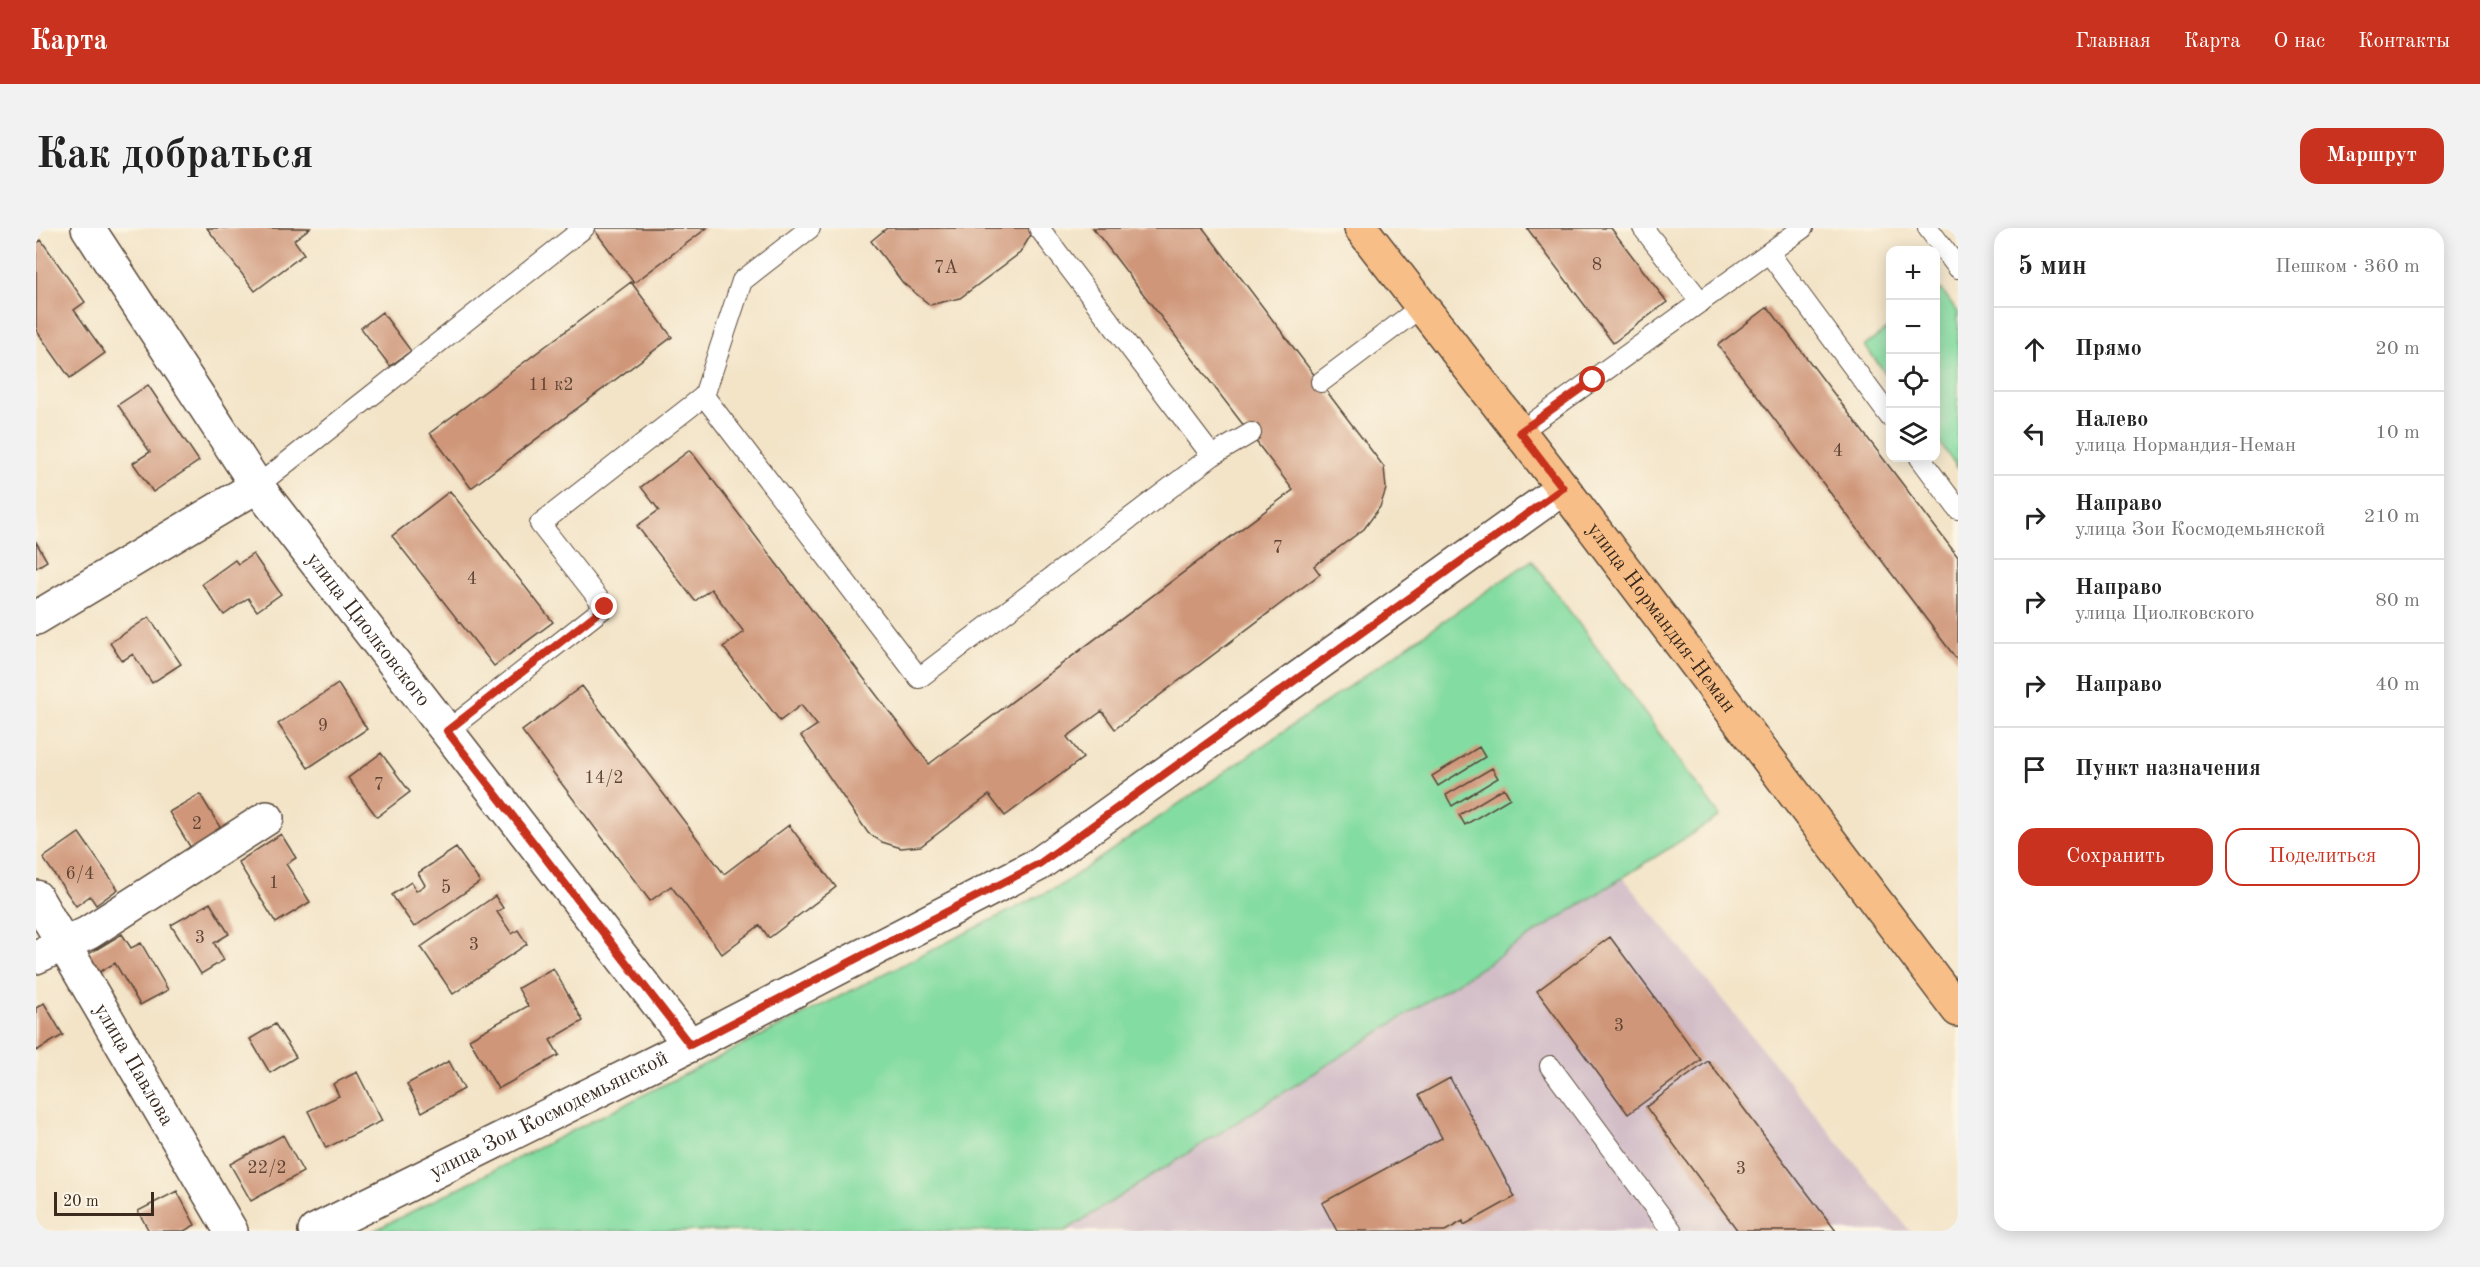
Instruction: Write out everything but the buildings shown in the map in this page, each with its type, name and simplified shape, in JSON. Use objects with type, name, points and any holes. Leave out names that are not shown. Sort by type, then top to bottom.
[{"type":"main road","name":"улица Нормандия-Неман","points":[[1361,228],[1563,488],[1957,1006]]},
{"type":"street","name":"улица Циолковского","points":[[88,228],[257,486],[690,1045]]},
{"type":"street","points":[[36,618],[257,486]]},
{"type":"street","name":"улица Зои Космодемьянской","points":[[315,1231],[690,1045],[1039,864],[1563,488]]},
{"type":"street","points":[[50,950],[88,933],[267,818]]},
{"type":"street","name":"улица Павлова","points":[[36,897],[50,950],[231,1231]]},
{"type":"lane","points":[[257,486],[584,228]]},
{"type":"lane","points":[[447,731],[605,607],[540,524],[704,396],[742,281],[810,228]]},
{"type":"lane","points":[[1039,228],[1212,456]]},
{"type":"lane","points":[[1643,228],[1701,302]]},
{"type":"lane","points":[[1520,432],[1803,228]]},
{"type":"lane","points":[[1928,228],[1958,268]]},
{"type":"lane","points":[[1769,253],[1886,412]]},
{"type":"lane","points":[[1321,382],[1422,307]]},
{"type":"lane","points":[[704,396],[919,678],[1212,456],[1251,433]]},
{"type":"lane","points":[[1923,462],[1958,509]]},
{"type":"lane","points":[[1550,1066],[1672,1231]]},
{"type":"shaded area","points":[[1623,877],[1910,1231],[1065,1231]]},
{"type":"green space","points":[[1940,290],[1958,312],[1958,468],[1940,443]]},
{"type":"green space","points":[[1886,330],[1886,374],[1865,346]]},
{"type":"green space","points":[[1532,560],[1720,816],[1065,1231],[373,1231],[1061,885]]},
{"type":"route","points":[[605,607],[447,731],[690,1045],[1039,864],[1563,488],[1520,432],[1593,380]]}]
